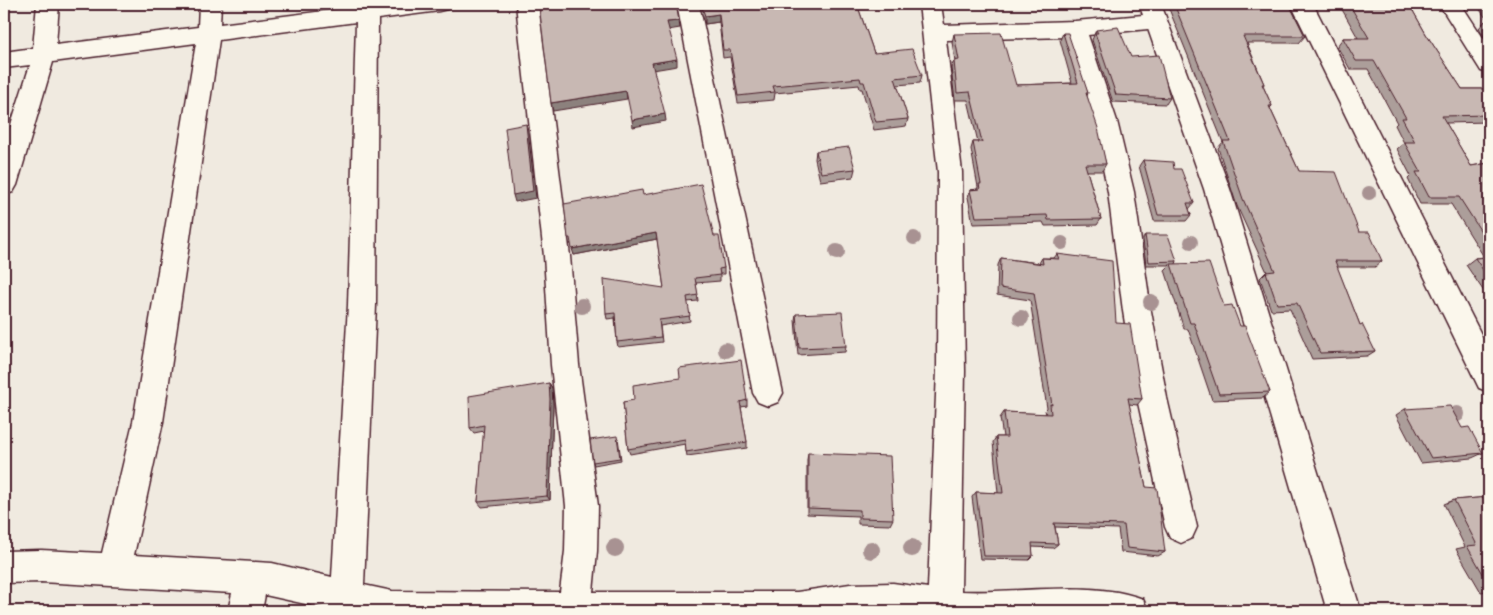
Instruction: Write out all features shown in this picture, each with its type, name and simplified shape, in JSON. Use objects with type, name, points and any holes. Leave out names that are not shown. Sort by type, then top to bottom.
[{"type":"street","points":[[4,185],[44,55],[48,4]]},
{"type":"street","points":[[114,570],[148,422],[208,34],[210,4]]},
{"type":"street","points":[[4,60],[208,34],[368,8],[439,4]]},
{"type":"street","points":[[527,4],[557,256],[565,365],[582,506],[581,551],[575,609]]},
{"type":"street","points":[[688,4],[768,393]]},
{"type":"street","points":[[930,4],[935,33],[941,108],[950,172],[951,371],[944,609]]},
{"type":"street","points":[[1108,4],[1120,25]]},
{"type":"street","points":[[1302,4],[1489,379]]},
{"type":"street","points":[[1450,4],[1489,65]]},
{"type":"street","points":[[347,598],[362,305],[368,8]]},
{"type":"street","points":[[935,33],[1120,25],[1153,12],[1217,189],[1344,611]]},
{"type":"street","points":[[1075,28],[1105,121],[1121,192],[1137,311],[1152,398],[1181,527]]},
{"type":"street","points":[[4,567],[41,566],[272,579],[392,608],[469,610],[798,609],[850,601],[893,600],[944,609],[1086,606],[1131,611]]},
{"type":"street","points":[[245,611],[252,578]]},
{"type":"building","points":[[676,4],[679,21],[667,22],[677,59],[652,63],[665,114],[632,120],[626,91],[551,103],[539,5]]},
{"type":"building","points":[[701,4],[857,4],[874,53],[912,49],[922,75],[895,78],[908,119],[876,122],[864,82],[861,82],[860,78],[773,86],[775,92],[738,96],[730,50],[723,50],[719,14],[705,16]]},
{"type":"building","points":[[1174,4],[1289,4],[1305,36],[1243,36],[1272,106],[1269,106],[1299,171],[1336,172],[1359,232],[1369,232],[1382,261],[1335,261],[1360,325],[1362,324],[1375,351],[1320,353],[1297,303],[1277,304],[1266,272],[1275,271],[1243,199],[1223,141],[1230,141]]},
{"type":"building","points":[[1349,4],[1409,4],[1462,89],[1489,89],[1489,115],[1442,116],[1471,166],[1489,163],[1489,244],[1459,197],[1429,197],[1416,172],[1421,172],[1404,142],[1415,142],[1402,118],[1406,118],[1374,61],[1356,61],[1343,38],[1369,38]]},
{"type":"building","points":[[1118,27],[1131,57],[1159,55],[1170,98],[1116,95],[1095,33],[1098,33],[1096,30]]},
{"type":"building","points":[[1001,33],[1016,85],[1078,83],[1063,33],[1068,33],[1088,93],[1086,93],[1098,128],[1106,164],[1085,164],[1101,219],[1048,220],[1047,215],[976,217],[970,190],[980,189],[979,184],[981,184],[973,142],[982,142],[970,92],[957,93],[954,61],[959,60],[954,34]]},
{"type":"building","points":[[526,124],[533,191],[513,195],[505,128]]},
{"type":"building","points":[[849,147],[855,169],[821,173],[816,151]]},
{"type":"building","points":[[1143,160],[1173,162],[1174,169],[1181,169],[1194,203],[1187,203],[1191,215],[1158,215]]},
{"type":"building","points":[[701,184],[714,236],[719,236],[724,268],[719,269],[720,275],[695,278],[698,295],[687,297],[690,316],[659,320],[661,337],[617,342],[615,313],[606,314],[604,279],[664,288],[656,233],[572,249],[570,238],[568,238],[564,204],[642,190],[643,195]]},
{"type":"building","points":[[1145,235],[1168,235],[1177,261],[1149,262]]},
{"type":"building","points":[[1057,254],[1112,261],[1116,323],[1130,324],[1142,399],[1128,398],[1146,487],[1157,488],[1165,552],[1127,548],[1124,525],[1054,523],[1058,544],[1032,543],[1033,556],[984,556],[976,492],[1003,493],[996,437],[1007,437],[1004,412],[1051,414],[1050,404],[1052,405],[1034,293],[1000,288],[1001,258],[1043,264],[1042,258],[1059,259]]},
{"type":"building","points":[[1489,257],[1489,279],[1475,258]]},
{"type":"building","points":[[1209,263],[1224,306],[1232,305],[1240,326],[1245,326],[1270,392],[1219,394],[1194,323],[1190,323],[1171,264]]},
{"type":"building","points":[[842,312],[846,346],[799,348],[796,314]]},
{"type":"building","points":[[741,360],[747,400],[740,402],[747,442],[686,452],[685,439],[628,449],[623,402],[634,400],[633,385],[680,378],[679,368]]},
{"type":"building","points":[[549,383],[547,496],[478,502],[484,425],[470,428],[469,396]]},
{"type":"building","points":[[1450,406],[1462,428],[1469,427],[1483,453],[1431,458],[1405,409]]},
{"type":"building","points":[[617,436],[620,458],[593,462],[590,440]]},
{"type":"building","points":[[808,453],[890,456],[893,519],[860,518],[860,510],[808,508]]},
{"type":"building","points":[[1489,497],[1489,584],[1467,546],[1477,545],[1454,500]]}]
